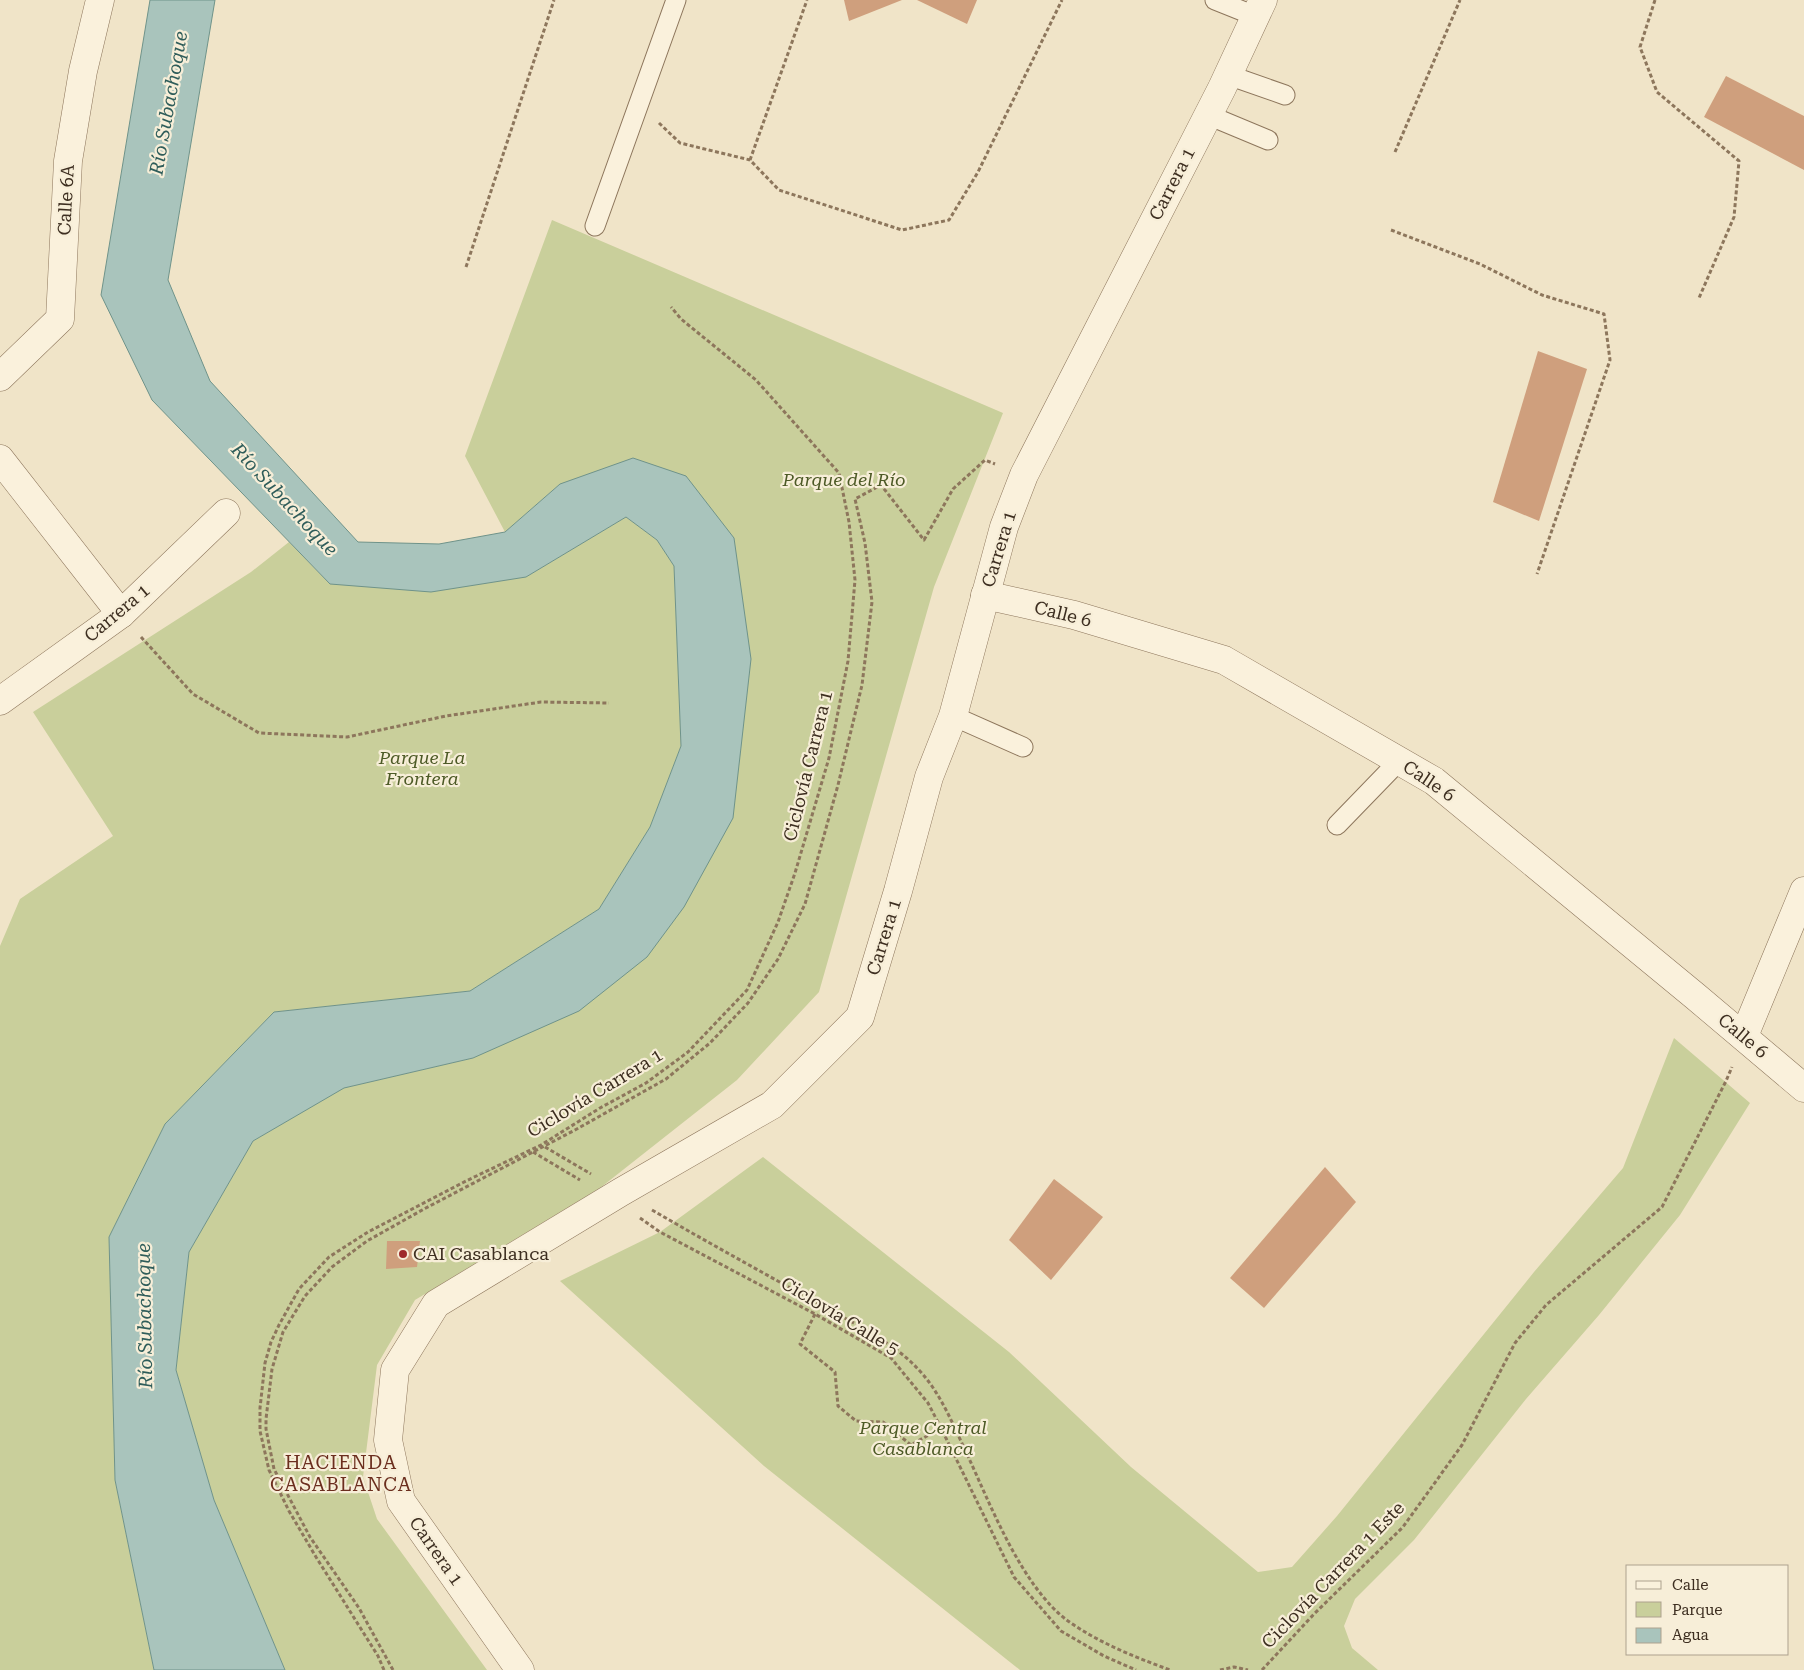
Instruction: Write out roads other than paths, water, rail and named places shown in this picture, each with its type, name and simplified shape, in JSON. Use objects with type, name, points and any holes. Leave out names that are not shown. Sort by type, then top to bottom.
[{"type":"street","name":"Calle 6A","points":[[0,377],[60,319],[68,161],[83,71],[100,0]]},
{"type":"street","name":"Carrera 1","points":[[520,1670],[401,1501],[388,1440],[395,1370],[436,1304],[616,1195],[772,1105],[860,1017],[898,891],[929,777],[953,716],[1004,527],[1024,475],[1208,115],[1259,8]]},
{"type":"street","points":[[0,459],[121,614]]},
{"type":"street","name":"Carrera 1","points":[[0,701],[121,614],[226,513]]},
{"type":"street","name":"Calle 6","points":[[985,595],[1074,615],[1224,660],[1434,781],[1744,1036],[1804,1088]]},
{"type":"street","points":[[1744,1036],[1804,891]]},
{"type":"lane","points":[[595,226],[676,0]]},
{"type":"lane","points":[[1215,0],[1259,8]]},
{"type":"lane","points":[[1228,75],[1285,95]]},
{"type":"lane","points":[[1208,115],[1268,140]]},
{"type":"lane","points":[[953,716],[1023,747]]},
{"type":"lane","points":[[1337,825],[1399,761]]},
{"type":"water","name":"Río Subachoque","points":[[150,0],[215,0],[168,280],[210,381],[358,542],[439,544],[505,532],[560,484],[633,458],[686,476],[734,538],[751,659],[733,818],[684,907],[647,957],[579,1011],[473,1058],[344,1088],[253,1141],[189,1252],[176,1370],[214,1500],[285,1670],[154,1670],[115,1480],[109,1237],[165,1124],[274,1012],[470,991],[599,909],[650,827],[681,746],[674,566],[657,540],[626,517],[526,577],[431,592],[330,584],[152,400],[101,295]]},
{"type":"place","name":"CAI Casablanca","points":[[403,1254]]},
{"type":"district","name":"HACIENDA CASABLANCA","points":[[341,1473]]},
{"type":"park label","name":"Parque del Río","points":[[844,480]]},
{"type":"park label","name":"Parque La Frontera","points":[[422,768]]},
{"type":"park label","name":"Parque Central Casablanca","points":[[923,1438]]}]
